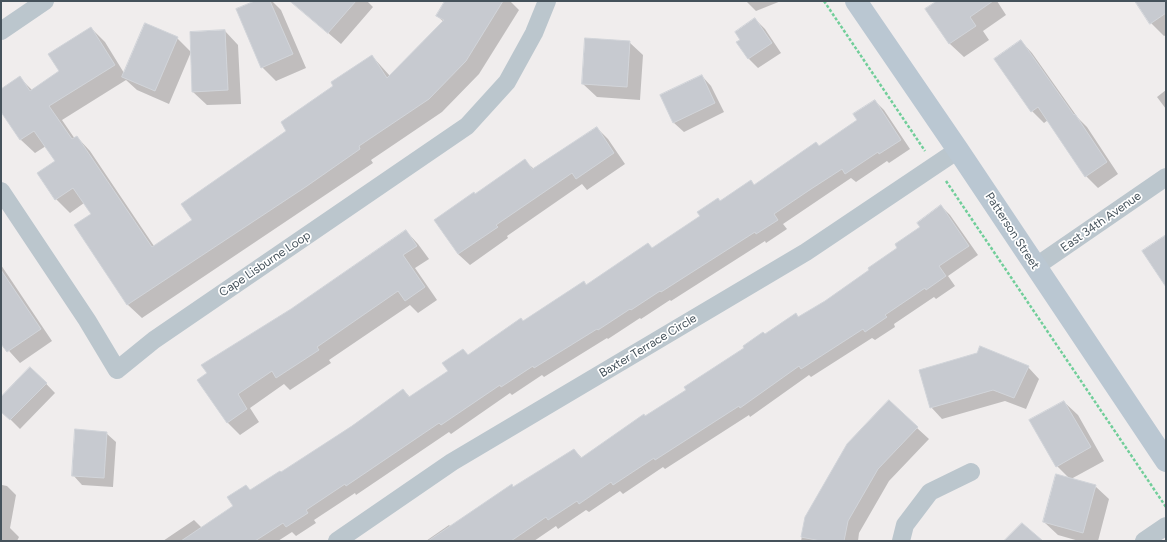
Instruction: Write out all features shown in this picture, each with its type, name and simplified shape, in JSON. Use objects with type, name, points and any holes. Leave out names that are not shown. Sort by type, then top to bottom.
[{"type":"street","points":[[1,32],[45,1]]},
{"type":"street","name":"Cape Lisburne Loop","points":[[1,191],[87,320],[117,370],[154,340],[467,126],[507,82],[534,33],[547,1]]},
{"type":"street","name":"Patterson Street","points":[[856,1],[958,150],[1166,462]]},
{"type":"street","name":"Baxter Terrace Circle","points":[[337,541],[452,462],[806,252],[958,150]]},
{"type":"street","name":"East 34th Avenue","points":[[1035,267],[1166,177]]},
{"type":"street","points":[[901,541],[905,525],[930,492],[971,472]]},
{"type":"street","points":[[1144,541],[1166,526]]},
{"type":"path","points":[[824,1],[1166,507]]},
{"type":"building","points":[[255,1],[270,1],[293,54],[261,68],[236,9]]},
{"type":"building","points":[[290,1],[356,1],[328,33]]},
{"type":"building","points":[[445,1],[503,1],[466,61],[429,99],[359,146],[360,149],[307,186],[127,305],[74,225],[91,214],[73,188],[55,200],[37,173],[55,161],[34,131],[20,140],[1,112],[1,89],[20,76],[30,91],[59,71],[48,54],[91,27],[115,65],[49,106],[72,139],[77,136],[152,247],[192,220],[181,204],[286,131],[281,122],[333,86],[331,82],[372,55],[387,78],[444,20],[436,16]]},
{"type":"building","points":[[937,1],[993,1],[970,17],[976,26],[949,44],[925,9]]},
{"type":"building","points":[[1135,1],[1166,1],[1166,13],[1150,24]]},
{"type":"building","points":[[755,18],[772,43],[748,59],[736,42],[740,40],[735,32]]},
{"type":"building","points":[[145,23],[178,37],[155,91],[122,77]]},
{"type":"building","points":[[225,30],[228,90],[192,92],[190,32]]},
{"type":"building","points":[[585,38],[630,41],[627,87],[582,84]]},
{"type":"building","points":[[1021,40],[1074,115],[1075,114],[1107,162],[1085,177],[1038,107],[1031,112],[994,59]]},
{"type":"building","points":[[702,75],[715,103],[673,123],[660,95]]},
{"type":"building","points":[[875,100],[901,140],[879,154],[878,152],[845,174],[842,169],[811,189],[774,214],[778,220],[756,234],[755,232],[661,292],[660,291],[534,368],[533,366],[501,387],[500,385],[441,425],[439,423],[346,486],[345,484],[306,510],[308,513],[286,527],[283,523],[255,541],[181,541],[233,506],[227,497],[246,485],[250,490],[280,471],[281,472],[352,426],[403,389],[409,397],[448,371],[442,363],[463,349],[468,355],[521,318],[523,321],[584,281],[586,285],[648,243],[652,248],[700,216],[697,212],[718,198],[720,201],[751,180],[754,185],[816,142],[819,146],[857,120],[853,114]]},
{"type":"building","points":[[597,127],[614,153],[576,179],[572,173],[496,225],[498,227],[458,254],[434,220],[474,192],[475,194],[525,159],[532,169]]},
{"type":"building","points":[[941,205],[969,246],[939,266],[946,276],[926,290],[925,288],[885,315],[887,317],[865,332],[863,329],[801,369],[799,366],[740,408],[739,406],[655,460],[654,458],[613,485],[611,482],[579,504],[577,501],[548,520],[546,517],[511,541],[428,541],[512,484],[513,487],[574,449],[581,458],[644,414],[645,416],[686,390],[684,387],[744,348],[743,346],[763,332],[765,334],[796,313],[798,317],[825,301],[897,248],[895,244],[920,227],[917,223]]},
{"type":"building","points":[[406,230],[417,246],[403,255],[425,287],[405,301],[398,291],[317,347],[319,350],[276,378],[272,371],[238,394],[247,409],[227,423],[197,380],[207,373],[201,365],[291,309]]},
{"type":"building","points":[[1166,235],[1166,287],[1142,251]]},
{"type":"building","points":[[1,270],[41,329],[7,352],[1,344]]},
{"type":"building","points":[[980,346],[1029,366],[1014,398],[993,390],[930,408],[919,370],[977,353]]},
{"type":"building","points":[[30,367],[47,383],[10,420],[1,412],[1,397]]},
{"type":"building","points":[[889,400],[918,427],[878,469],[848,521],[844,541],[821,541],[801,537],[805,517],[847,444]]},
{"type":"building","points":[[1064,401],[1091,447],[1056,467],[1029,420]]},
{"type":"building","points":[[75,429],[107,432],[104,478],[72,476]]},
{"type":"building","points":[[1056,474],[1096,485],[1083,533],[1043,522]]},
{"type":"building","points":[[1022,523],[1043,541],[1004,541]]}]
